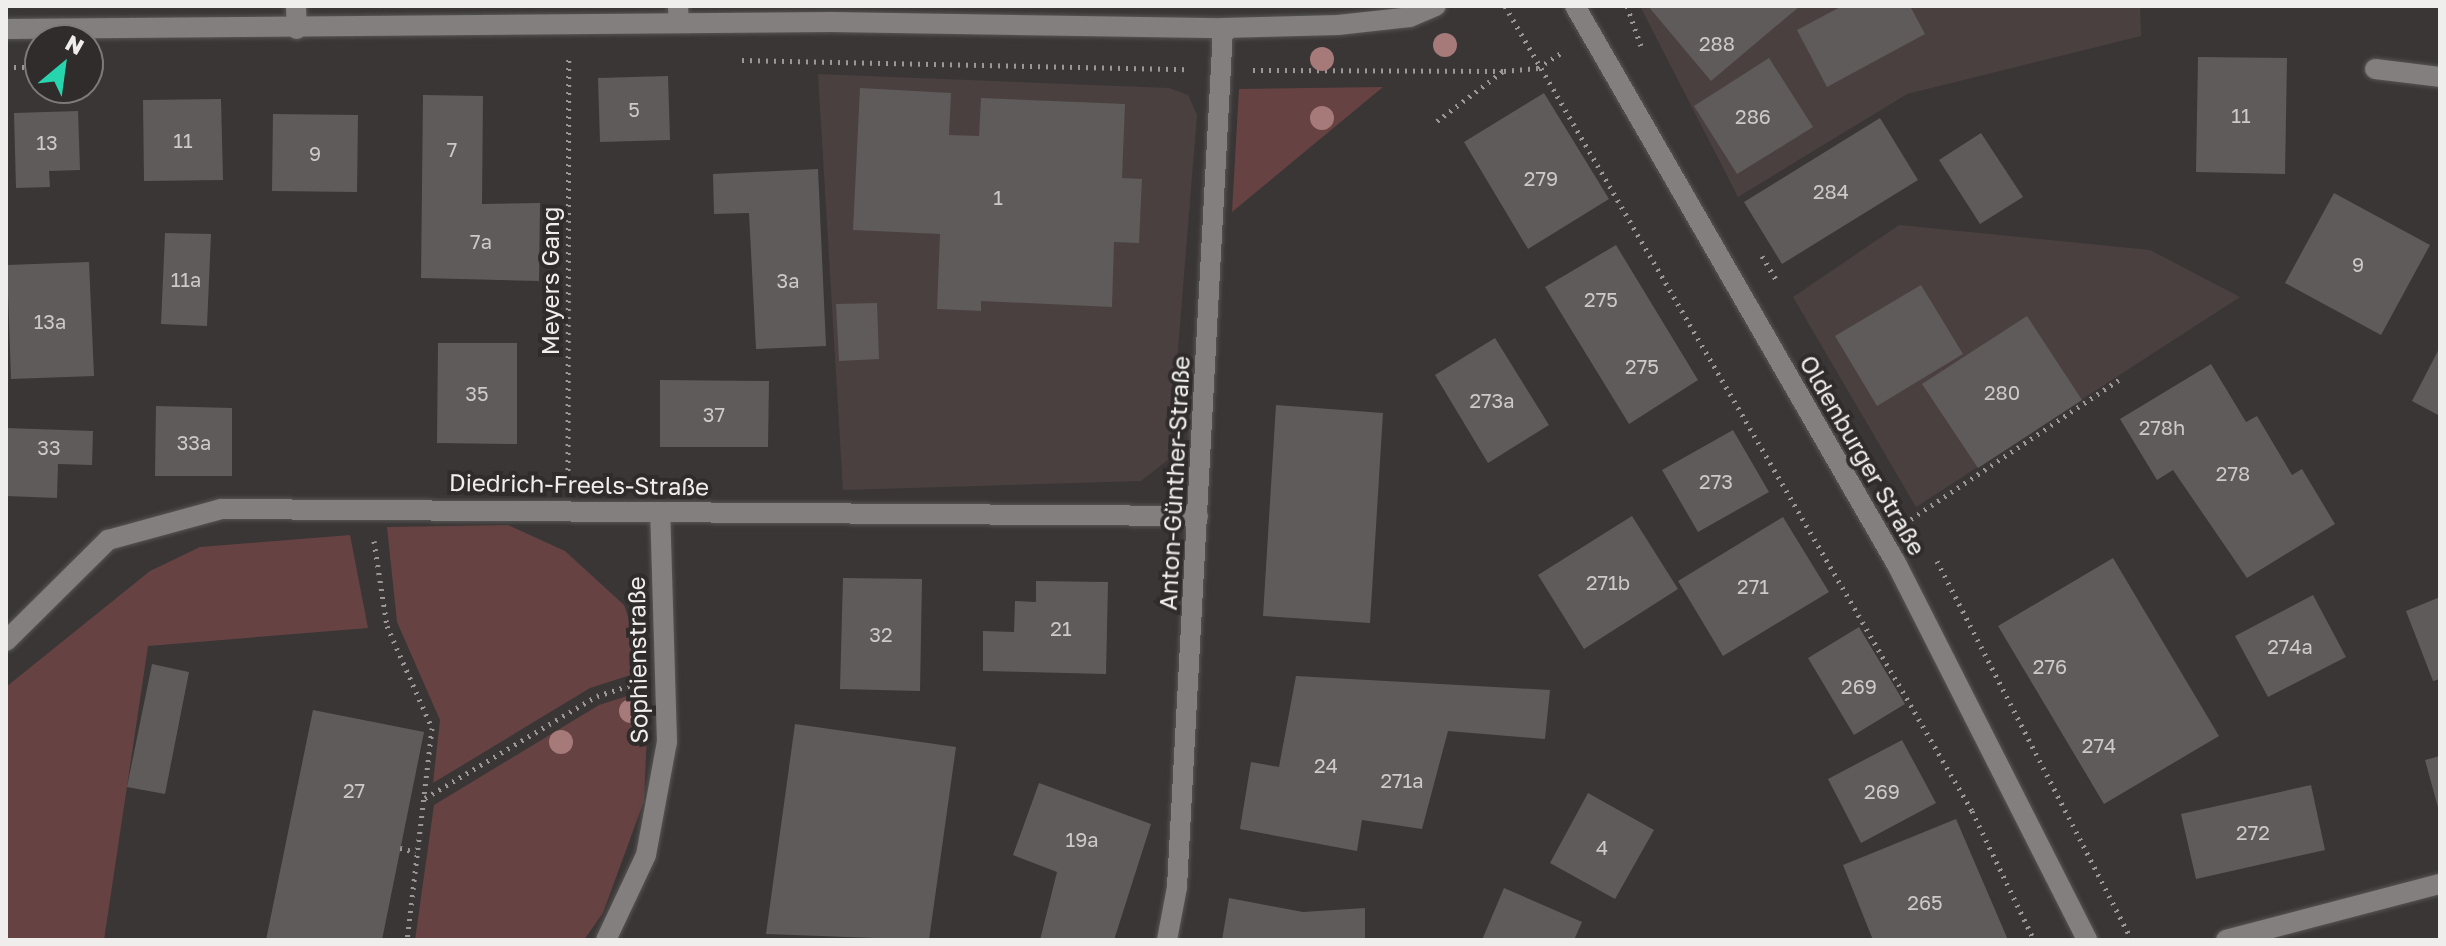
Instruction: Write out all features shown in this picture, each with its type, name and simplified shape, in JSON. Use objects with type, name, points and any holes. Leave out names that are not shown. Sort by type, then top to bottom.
[{"type":"street","points":[[296,6],[297,29]]},
{"type":"street","points":[[6,29],[297,29],[679,14],[1223,28],[1338,25],[1410,17],[1436,6]]},
{"type":"street","name":"Oldenburger Straße","points":[[1575,6],[1896,563],[2087,940]]},
{"type":"street","name":"Anton-Günther-Straße","points":[[1167,940],[1198,516],[1223,28]]},
{"type":"street","points":[[2375,69],[2440,77]]},
{"type":"street","name":"Diedrich-Freels-Straße","points":[[6,641],[108,540],[159,520],[221,509],[568,507],[660,512],[1198,516]]},
{"type":"street","name":"Sophienstraße","points":[[606,940],[646,855],[667,742],[660,512]]},
{"type":"street","points":[[2226,940],[2440,884]]},
{"type":"path","points":[[1505,6],[1538,68],[1972,811],[2034,940]]},
{"type":"path","points":[[554,55],[584,55]]},
{"type":"path","name":"Meyers Gang","points":[[568,507],[569,55]]},
{"type":"path","points":[[738,60],[1222,70],[1504,71],[1538,68]]},
{"type":"path","points":[[104,66],[120,65]]},
{"type":"path","points":[[1437,121],[1504,71]]},
{"type":"path","points":[[1911,519],[2122,378]]},
{"type":"path","points":[[369,508],[387,626],[432,728],[407,940]]},
{"type":"path","points":[[424,798],[597,696],[665,674]]},
{"type":"path","points":[[400,848],[416,852]]},
{"type":"shaded area","points":[[1640,6],[2140,6],[2141,36],[1907,94],[1738,197]]},
{"type":"shaded area","points":[[818,74],[1169,88],[1188,95],[1197,115],[1169,459],[1141,481],[843,490]]},
{"type":"shaded area","points":[[1383,87],[1232,212],[1239,89]]},
{"type":"shaded area","points":[[1899,225],[2150,250],[2240,297],[1916,507],[1793,297]]},
{"type":"shaded area","points":[[508,525],[565,551],[624,605],[646,670],[590,688],[433,783],[440,720],[397,622],[387,527]]},
{"type":"shaded area","points":[[350,535],[368,628],[148,646],[104,940],[6,940],[6,687],[150,571],[200,547]]},
{"type":"shaded area","points":[[649,689],[644,801],[603,913],[584,940],[415,940],[434,805],[599,705]]},
{"type":"building","points":[[1648,6],[1800,6],[1711,81]]},
{"type":"building","points":[[1842,6],[1910,6],[1925,34],[1827,87],[1797,30]]},
{"type":"building","points":[[2198,57],[2287,58],[2285,174],[2196,172]]},
{"type":"building","points":[[1769,58],[1813,127],[1737,174],[1694,106]]},
{"type":"building","points":[[668,76],[670,140],[600,142],[598,78]]},
{"type":"building","points":[[860,88],[951,93],[949,135],[979,136],[981,98],[1125,104],[1122,178],[1142,179],[1139,243],[1114,242],[1112,307],[981,301],[981,311],[937,309],[940,234],[853,230]]},
{"type":"building","points":[[1544,93],[1609,199],[1528,249],[1464,142]]},
{"type":"building","points":[[423,95],[483,96],[482,204],[540,203],[539,281],[421,278]]},
{"type":"building","points":[[221,99],[223,180],[144,181],[143,100]]},
{"type":"building","points":[[78,111],[80,170],[49,171],[50,187],[16,188],[14,113]]},
{"type":"building","points":[[273,114],[358,115],[357,192],[272,191]]},
{"type":"building","points":[[1880,118],[1918,180],[1782,264],[1744,202]]},
{"type":"building","points":[[1981,133],[2023,197],[1980,224],[1939,160]]},
{"type":"building","points":[[818,169],[826,346],[756,349],[749,213],[714,214],[713,174]]},
{"type":"building","points":[[2334,193],[2430,245],[2381,335],[2285,283]]},
{"type":"building","points":[[165,233],[211,234],[207,326],[161,324]]},
{"type":"building","points":[[1616,245],[1698,380],[1629,424],[1545,287]]},
{"type":"building","points":[[89,262],[94,376],[11,379],[7,265]]},
{"type":"building","points":[[1921,285],[1963,354],[1877,406],[1835,336]]},
{"type":"building","points":[[877,303],[879,359],[839,361],[836,304]]},
{"type":"building","points":[[2027,316],[2082,400],[1978,468],[1922,384]]},
{"type":"building","points":[[1495,338],[1549,425],[1488,463],[1435,375]]},
{"type":"building","points":[[438,343],[517,343],[517,444],[437,443]]},
{"type":"building","points":[[2440,347],[2440,416],[2412,401]]},
{"type":"building","points":[[2211,364],[2246,422],[2257,416],[2292,475],[2302,469],[2335,524],[2247,578],[2173,470],[2157,480],[2120,419]]},
{"type":"building","points":[[660,380],[769,381],[768,447],[660,447]]},
{"type":"building","points":[[1276,405],[1383,413],[1370,623],[1263,616]]},
{"type":"building","points":[[156,406],[232,408],[232,476],[155,476]]},
{"type":"building","points":[[6,428],[93,431],[92,465],[58,464],[57,498],[6,496]]},
{"type":"building","points":[[1733,430],[1769,492],[1698,532],[1662,470]]},
{"type":"building","points":[[1632,516],[1678,589],[1584,649],[1538,575]]},
{"type":"building","points":[[1783,517],[1829,592],[1723,656],[1678,581]]},
{"type":"building","points":[[2113,558],[2219,736],[2104,804],[1998,626]]},
{"type":"building","points":[[843,578],[922,579],[920,691],[840,689]]},
{"type":"building","points":[[1036,581],[1108,582],[1106,674],[983,671],[983,631],[1014,632],[1015,601],[1036,602]]},
{"type":"building","points":[[2313,595],[2346,657],[2268,697],[2235,636]]},
{"type":"building","points":[[2440,597],[2440,679],[2433,681],[2406,611]]},
{"type":"building","points":[[1859,627],[1905,704],[1854,735],[1808,658]]},
{"type":"building","points":[[152,664],[189,672],[165,794],[127,787]]},
{"type":"building","points":[[1296,676],[1550,690],[1545,739],[1448,731],[1422,829],[1362,820],[1357,851],[1240,829],[1251,762],[1279,767]]},
{"type":"building","points":[[313,710],[424,732],[382,940],[266,940]]},
{"type":"building","points":[[795,724],[956,747],[929,940],[766,934]]},
{"type":"building","points":[[1902,740],[1936,803],[1861,843],[1828,779]]},
{"type":"building","points":[[2440,756],[2440,811],[2439,811],[2425,760]]},
{"type":"building","points":[[1039,783],[1151,824],[1114,940],[1040,940],[1057,872],[1013,855]]},
{"type":"building","points":[[2311,785],[2325,850],[2196,879],[2181,814]]},
{"type":"building","points":[[1588,793],[1654,830],[1615,899],[1550,863]]},
{"type":"building","points":[[1956,819],[2008,940],[1873,940],[1843,865]]},
{"type":"building","points":[[1504,888],[1582,922],[1574,940],[1482,940]]},
{"type":"building","points":[[1229,898],[1303,912],[1365,908],[1365,940],[1222,940]]}]
